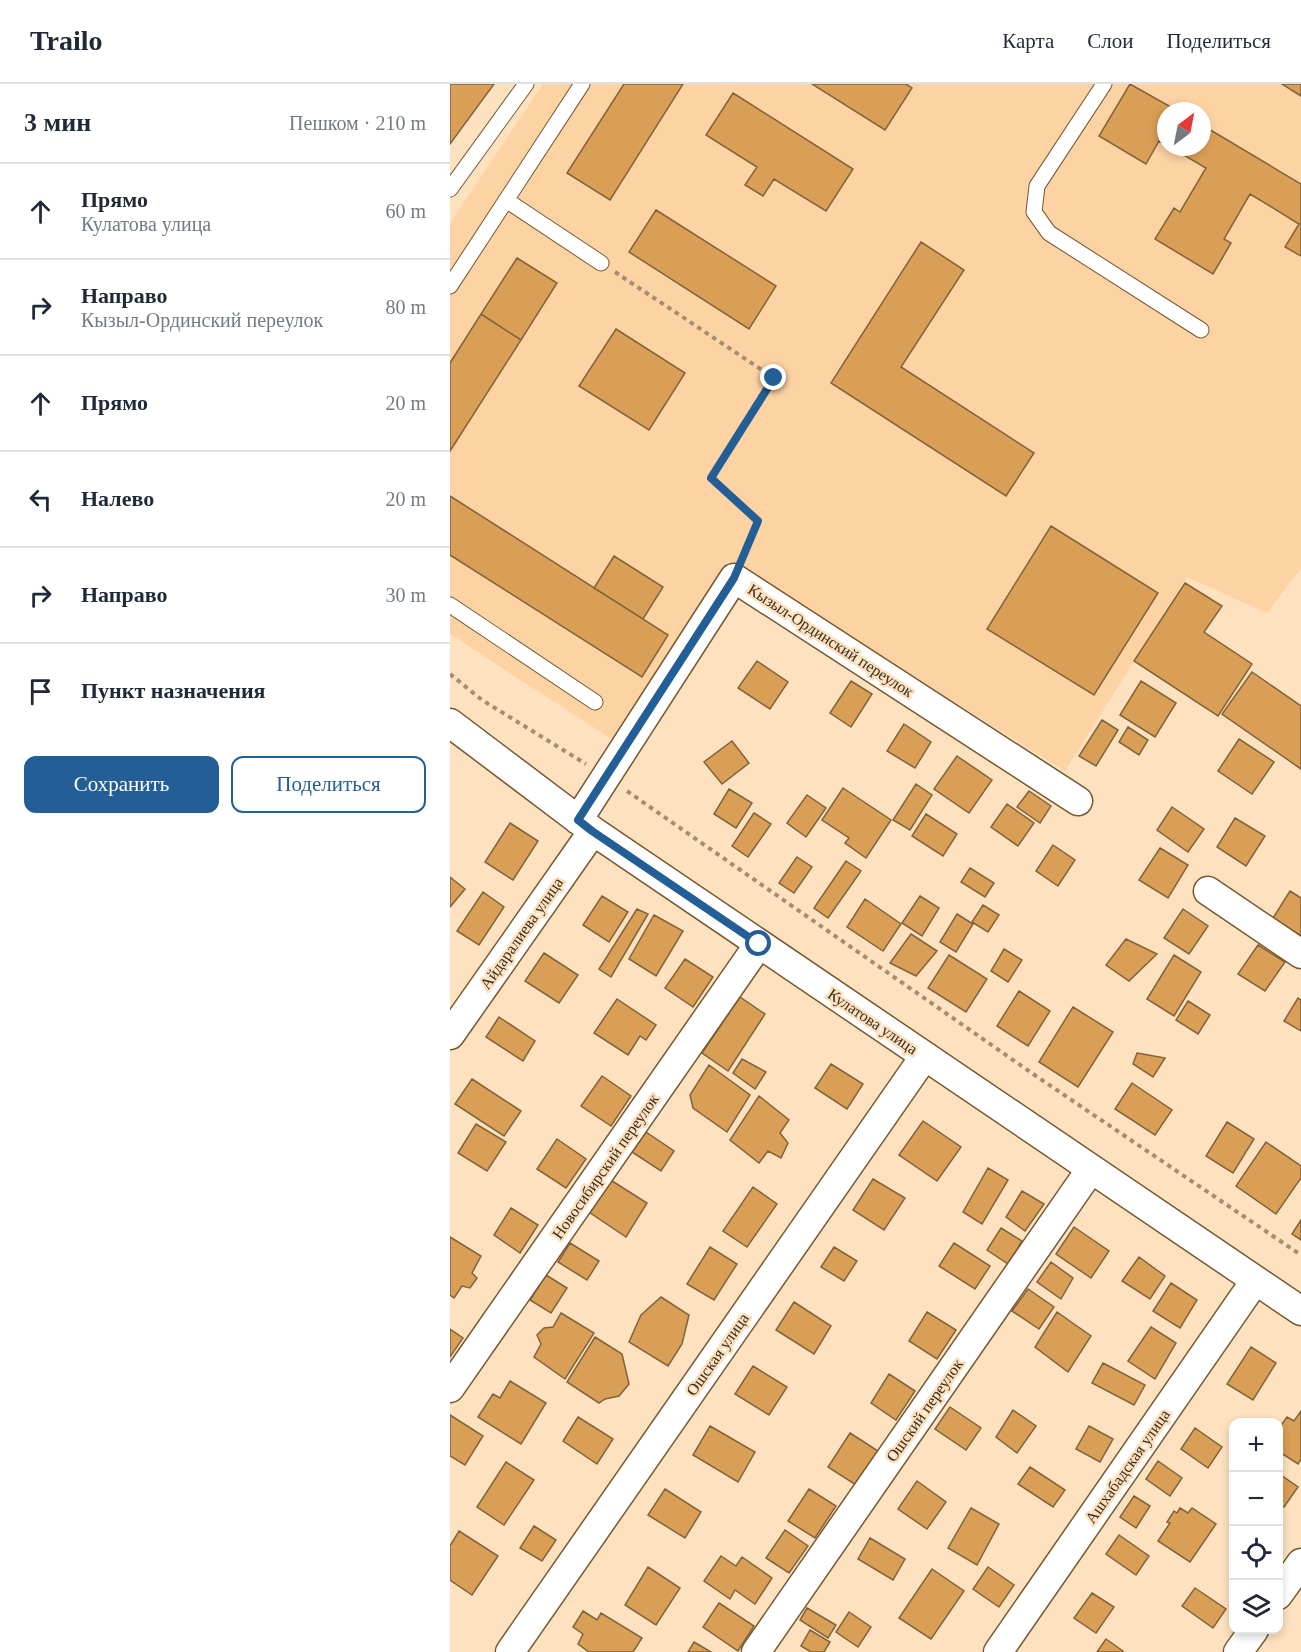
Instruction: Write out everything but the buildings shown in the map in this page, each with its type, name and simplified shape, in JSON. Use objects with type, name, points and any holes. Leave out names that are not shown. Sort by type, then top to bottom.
[{"type":"street","name":"Кызыл-Ординский переулок","points":[[585,826],[606,777],[734,578],[1078,801]]},
{"type":"street","name":"Кулатова улица","points":[[450,723],[585,826],[1301,1311]]},
{"type":"street","name":"Айдаралиева улица","points":[[450,1035],[585,826]]},
{"type":"street","points":[[1208,891],[1301,954]]},
{"type":"street","name":"Новосибирский переулок","points":[[450,1388],[759,944]]},
{"type":"street","name":"Ошская улица","points":[[510,1652],[924,1057]]},
{"type":"street","name":"Ошский переулок","points":[[756,1652],[1091,1168]]},
{"type":"street","name":"Ашхабадская улица","points":[[998,1652],[1255,1281]]},
{"type":"street","points":[[1283,1588],[1301,1563]]},
{"type":"street","points":[[1238,1652],[1251,1634]]},
{"type":"lane","points":[[450,189],[525,84]]},
{"type":"lane","points":[[450,286],[582,84]]},
{"type":"lane","points":[[1104,84],[1037,186],[1034,212],[1049,233],[1201,330]]},
{"type":"lane","points":[[506,200],[601,263]]},
{"type":"lane","points":[[450,605],[595,702]]},
{"type":"path","points":[[601,263],[774,378],[711,478],[758,521],[734,578]]},
{"type":"path","points":[[450,674],[482,700],[606,777],[1036,1076],[1301,1255]]},
{"type":"shaded area","points":[[543,84],[1301,84],[1301,568],[1267,613],[1187,577],[1065,771],[728,561],[616,742],[450,634],[450,223]]},
{"type":"route","points":[[759,944],[578,820],[734,578],[758,521],[711,478],[774,378]]}]
